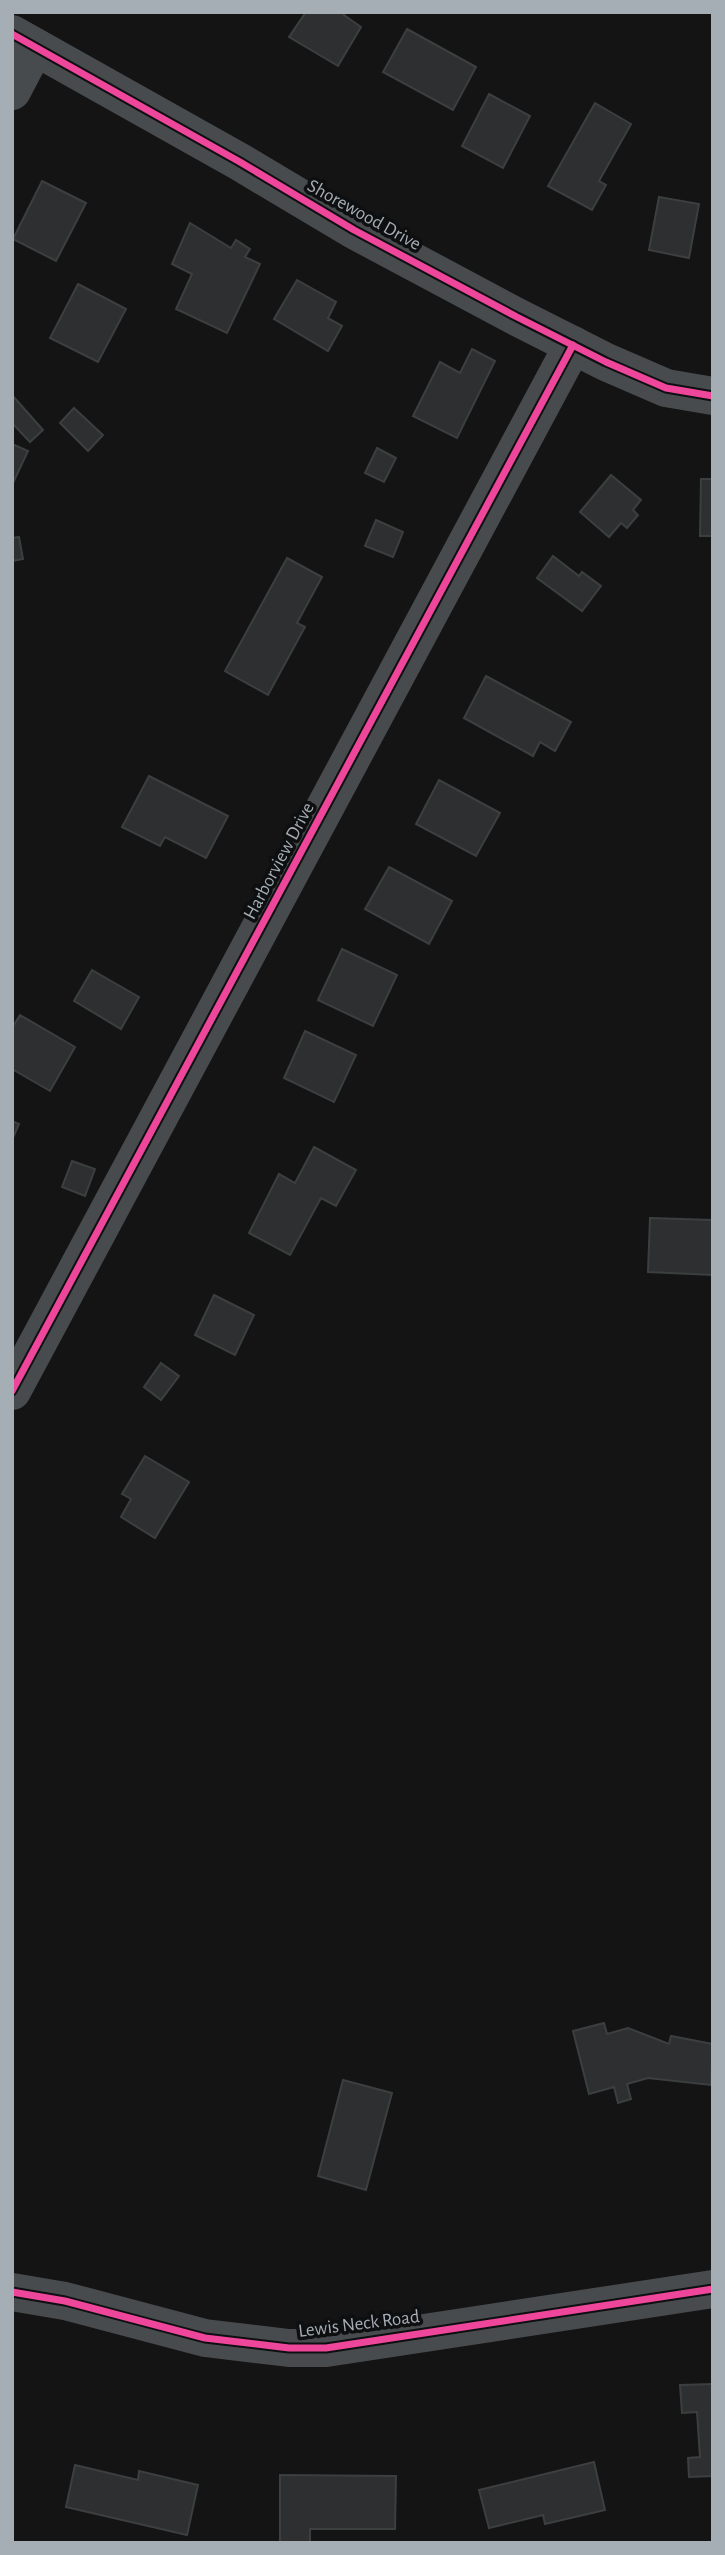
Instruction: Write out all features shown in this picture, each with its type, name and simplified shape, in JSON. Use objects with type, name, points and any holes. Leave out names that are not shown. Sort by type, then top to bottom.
[{"type":"street","points":[[12,91],[24,40]]},
{"type":"street","name":"Shorewood Drive","points":[[24,40],[354,230],[573,345],[666,388],[713,396]]},
{"type":"street","name":"Harborview Drive","points":[[12,1391],[573,345]]},
{"type":"street","name":"Lewis Neck Road","points":[[12,2292],[65,2301],[205,2338],[289,2348],[326,2348],[713,2289]]},
{"type":"building","points":[[306,12],[346,12],[344,15],[361,27],[338,66],[289,37]]},
{"type":"building","points":[[407,29],[476,67],[453,110],[383,72]]},
{"type":"building","points":[[489,94],[530,116],[503,168],[462,146]]},
{"type":"building","points":[[595,103],[631,124],[599,181],[606,185],[592,210],[548,186]]},
{"type":"building","points":[[42,181],[86,203],[56,261],[13,239]]},
{"type":"building","points":[[659,197],[699,204],[689,258],[649,250]]},
{"type":"building","points":[[190,223],[231,248],[236,240],[250,249],[245,257],[260,264],[227,333],[176,309],[192,274],[172,264]]},
{"type":"building","points":[[297,280],[336,302],[328,318],[342,326],[328,351],[274,319]]},
{"type":"building","points":[[78,284],[126,309],[98,362],[50,338]]},
{"type":"building","points":[[472,349],[495,361],[457,438],[413,416],[440,362],[460,373]]},
{"type":"building","points":[[12,395],[43,430],[30,442],[12,423]]},
{"type":"building","points":[[74,408],[103,435],[88,451],[60,423]]},
{"type":"building","points":[[12,444],[28,451],[12,485]]},
{"type":"building","points":[[377,448],[396,458],[384,482],[365,473]]},
{"type":"building","points":[[611,475],[641,500],[633,510],[638,515],[627,528],[621,523],[609,537],[580,512]]},
{"type":"building","points":[[701,479],[713,479],[713,536],[700,536]]},
{"type":"building","points":[[376,520],[403,532],[393,557],[365,546]]},
{"type":"building","points":[[19,537],[23,559],[12,561],[12,538]]},
{"type":"building","points":[[553,556],[579,576],[582,572],[601,586],[582,611],[537,578]]},
{"type":"building","points":[[287,558],[322,577],[297,623],[305,627],[268,695],[225,671]]},
{"type":"building","points":[[486,676],[571,722],[555,751],[540,742],[533,756],[464,718]]},
{"type":"building","points":[[149,776],[228,816],[206,858],[165,837],[160,846],[122,827]]},
{"type":"building","points":[[439,780],[500,813],[476,856],[416,824]]},
{"type":"building","points":[[389,867],[452,901],[429,944],[365,909]]},
{"type":"building","points":[[342,949],[397,975],[373,1026],[318,1000]]},
{"type":"building","points":[[92,970],[139,997],[121,1029],[74,1001]]},
{"type":"building","points":[[20,1015],[75,1047],[50,1091],[12,1069],[12,1028]]},
{"type":"building","points":[[305,1031],[356,1055],[334,1102],[284,1078]]},
{"type":"building","points":[[12,1121],[19,1124],[12,1140]]},
{"type":"building","points":[[314,1147],[356,1170],[336,1206],[321,1198],[290,1255],[249,1233],[279,1174],[295,1183]]},
{"type":"building","points":[[72,1161],[95,1169],[85,1196],[62,1187]]},
{"type":"building","points":[[650,1218],[713,1220],[713,1275],[648,1272]]},
{"type":"building","points":[[214,1295],[254,1315],[235,1355],[195,1335]]},
{"type":"building","points":[[161,1363],[179,1376],[161,1400],[144,1387]]},
{"type":"building","points":[[145,1456],[189,1482],[155,1538],[121,1517],[131,1499],[122,1494]]},
{"type":"building","points":[[604,2023],[607,2034],[628,2028],[669,2044],[671,2036],[713,2044],[711,2085],[648,2078],[627,2084],[631,2099],[618,2103],[614,2087],[589,2094],[573,2031]]},
{"type":"building","points":[[343,2080],[392,2093],[366,2190],[318,2176]]},
{"type":"building","points":[[713,2384],[713,2476],[689,2477],[688,2458],[700,2457],[697,2412],[682,2413],[680,2385]]},
{"type":"building","points":[[594,2462],[605,2510],[545,2524],[543,2515],[489,2528],[479,2490]]},
{"type":"building","points":[[75,2465],[138,2480],[139,2471],[198,2485],[187,2535],[66,2507]]},
{"type":"building","points":[[280,2475],[396,2476],[395,2529],[310,2529],[310,2543],[280,2543]]},
{"type":"cycle path","points":[[12,34],[240,162],[354,230],[517,317],[606,362],[666,388],[713,396]]},
{"type":"cycle path","points":[[12,1391],[573,345]]},
{"type":"cycle path","points":[[12,2292],[65,2301],[205,2338],[289,2348],[326,2348],[713,2289]]}]
